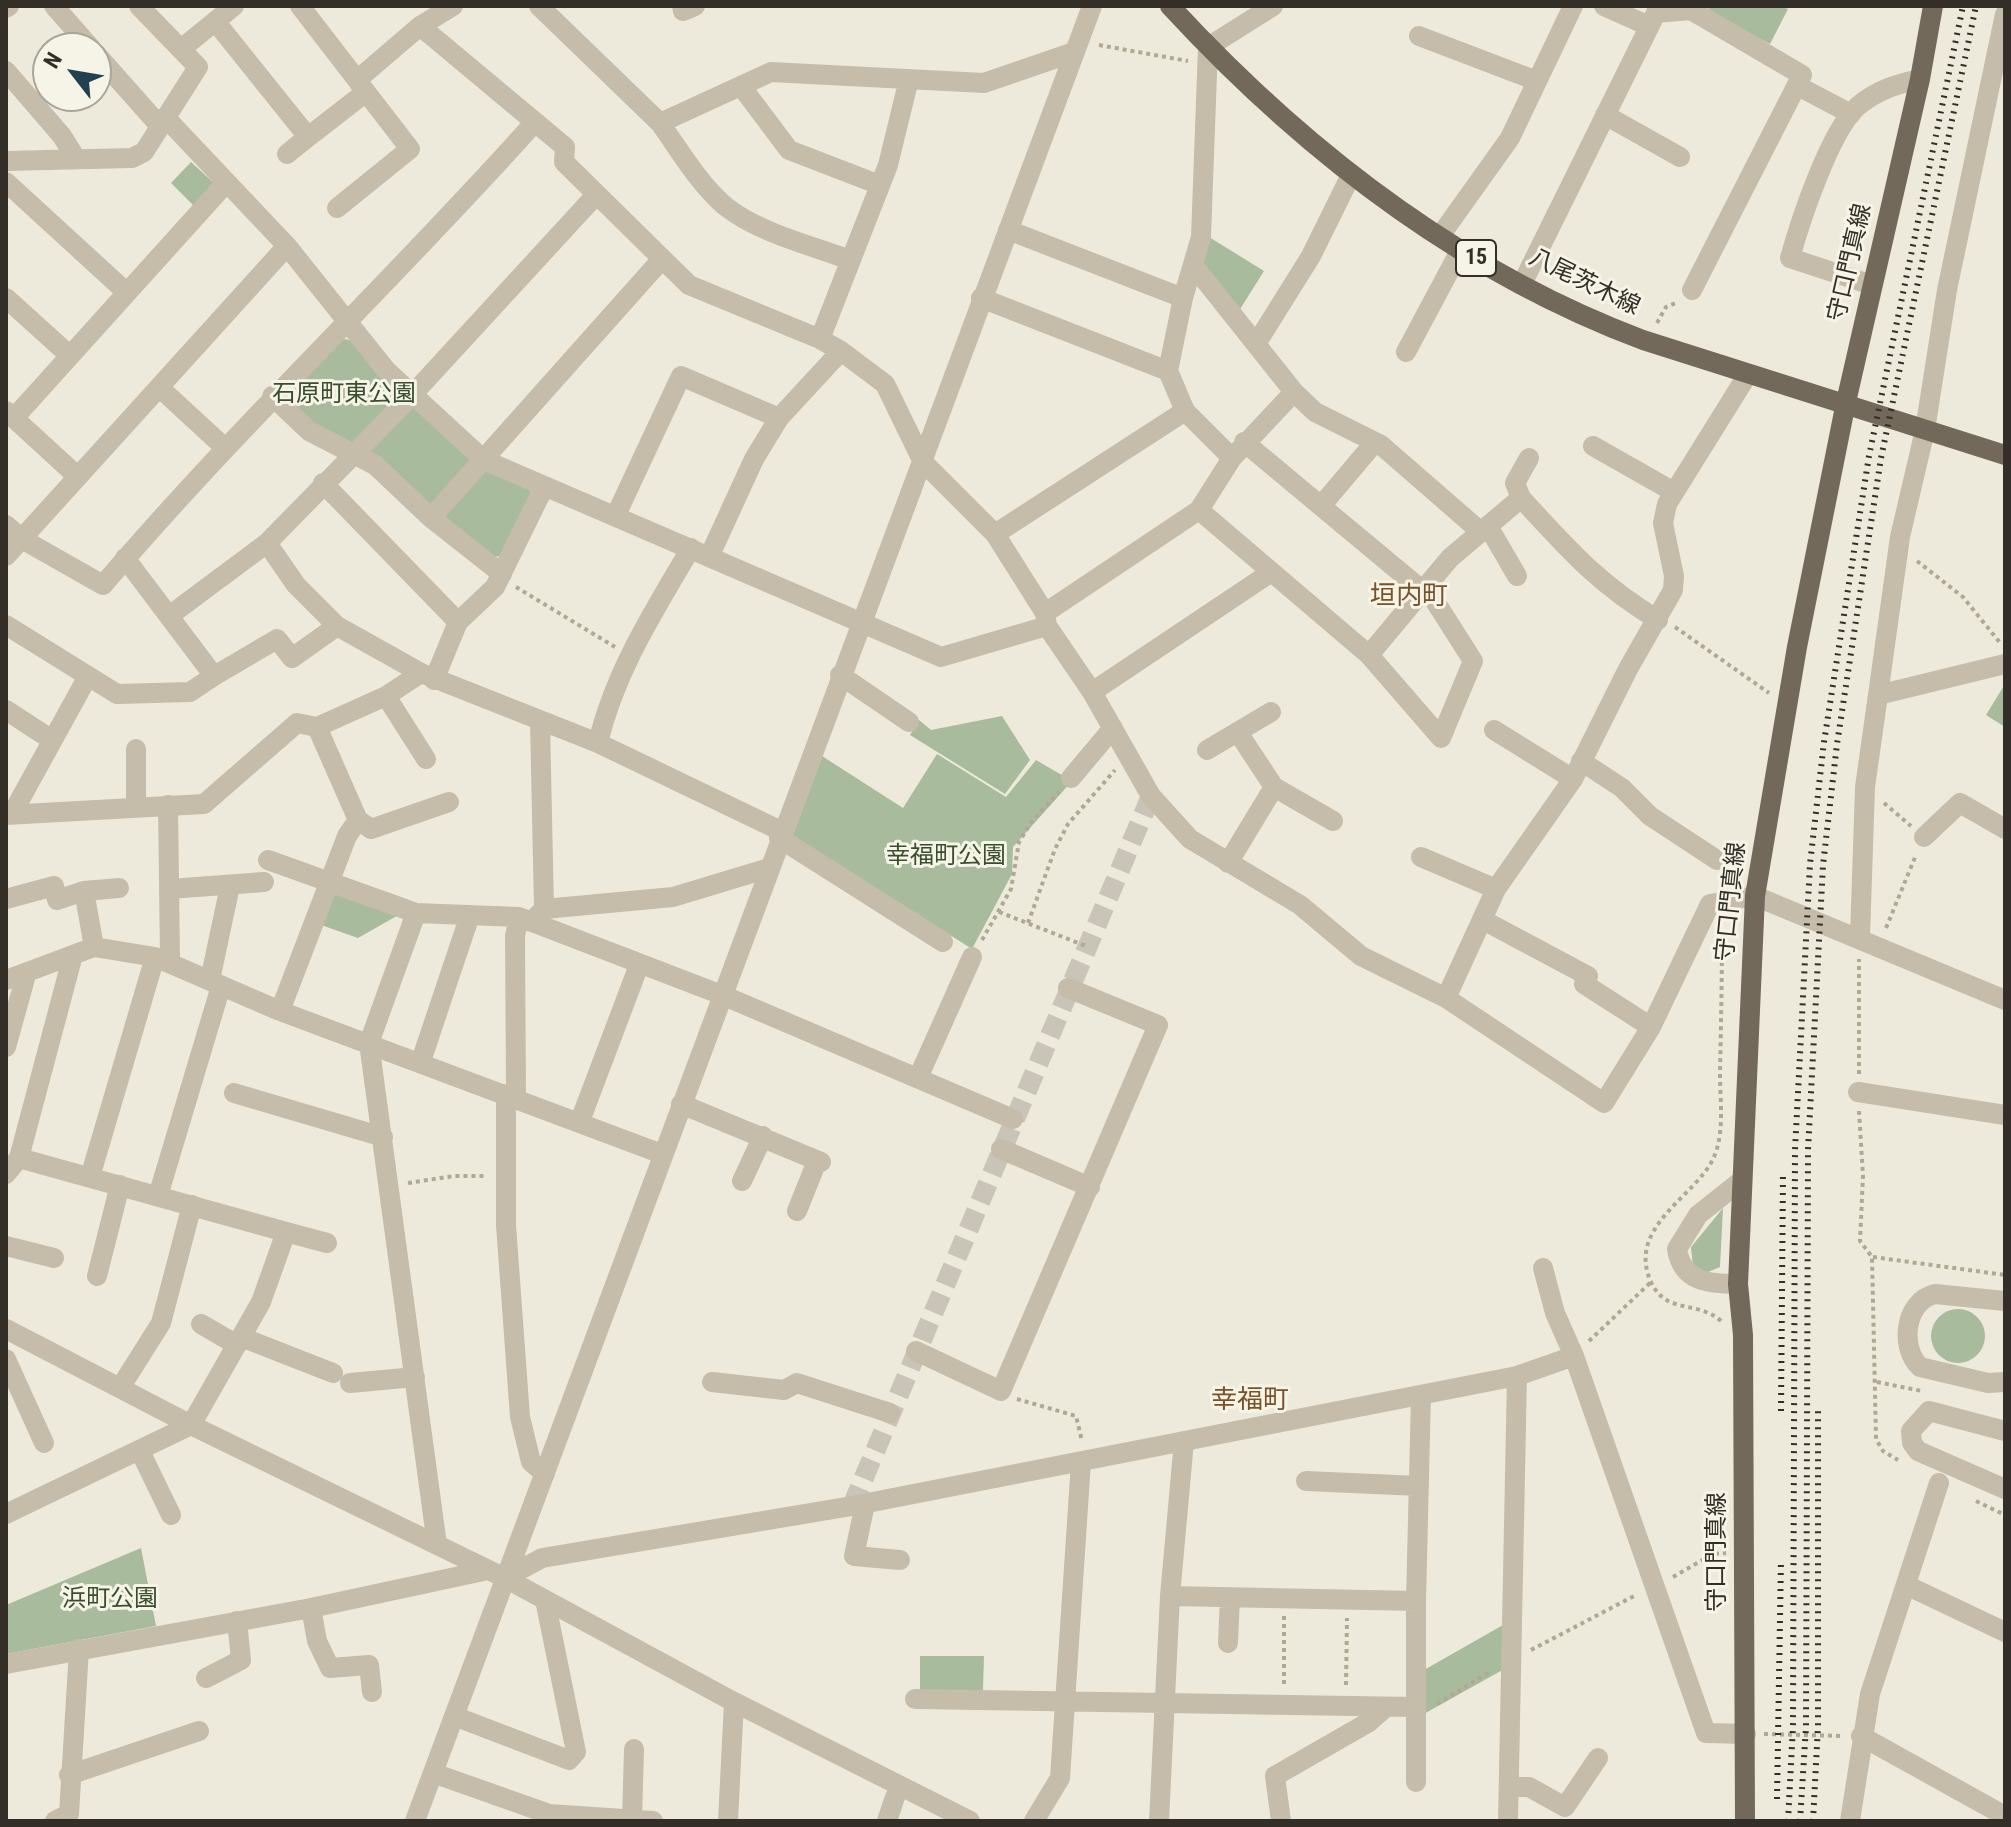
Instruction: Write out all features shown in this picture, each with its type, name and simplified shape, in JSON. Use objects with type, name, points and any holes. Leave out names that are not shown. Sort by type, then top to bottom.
[{"type":"main road","name":"八尾茨木線","points":[[1170,6],[1208,56],[1314,147],[1440,236],[1522,284],[1596,322],[1647,341],[2005,455]]},
{"type":"main road","name":"守口門真線","points":[[1745,1821],[1743,1335],[1738,1284],[1755,896],[1787,706],[1846,402],[1920,79],[1933,6]]},
{"type":"street","points":[[54,6],[77,32]]},
{"type":"street","points":[[6,161],[132,158],[144,152],[198,67],[139,6]]},
{"type":"street","points":[[181,49],[234,6]]},
{"type":"street","points":[[300,6],[410,149],[337,208]]},
{"type":"street","points":[[287,154],[361,86],[425,16],[453,6]]},
{"type":"street","points":[[539,6],[660,123],[703,183],[726,206],[758,225],[850,260]]},
{"type":"street","points":[[682,6],[683,11],[695,6]]},
{"type":"street","points":[[415,1821],[454,1716],[497,1574],[545,1474],[780,835],[923,462],[981,298],[1092,6]]},
{"type":"street","points":[[1199,510],[1369,655],[1441,738],[1473,661],[1424,589],[1321,506],[1185,411],[1168,371],[1183,298],[1201,237],[1208,56],[1273,6]]},
{"type":"street","points":[[1440,236],[1510,138],[1573,6]]},
{"type":"street","points":[[1604,6],[1649,26]]},
{"type":"street","points":[[1522,284],[1656,13],[1692,8],[1802,75],[1692,290]]},
{"type":"street","points":[[1860,937],[1865,787],[1899,547],[1925,430],[1947,290],[2000,63],[2005,14]]},
{"type":"street","points":[[425,16],[565,147],[564,162],[595,196],[689,285],[820,339],[885,384],[923,462],[995,534],[1092,692],[1151,796],[1190,839],[1300,905],[1361,956],[1446,998],[1604,1103],[1651,1027],[1710,904],[1755,896],[1860,937],[1961,984],[2005,1000]]},
{"type":"street","points":[[215,21],[308,137]]},
{"type":"street","points":[[1419,36],[1537,81]]},
{"type":"street","points":[[660,123],[771,72],[984,83],[1075,48]]},
{"type":"street","points":[[112,70],[287,246],[346,322],[412,395],[484,460],[941,657],[1046,619],[1199,510],[1238,450],[1294,392]]},
{"type":"street","points":[[6,71],[62,136],[75,157]]},
{"type":"street","points":[[820,339],[880,185],[909,79]]},
{"type":"street","points":[[1872,285],[1790,258],[1808,197],[1851,114],[1892,84],[1920,79]]},
{"type":"street","points":[[741,86],[789,150],[880,185]]},
{"type":"street","points":[[1798,86],[1851,114]]},
{"type":"street","points":[[1605,115],[1680,157]]},
{"type":"street","points":[[6,525],[22,539],[103,585],[224,447],[446,222],[535,122]]},
{"type":"street","points":[[1256,344],[1311,256],[1351,175]]},
{"type":"street","points":[[6,182],[125,291]]},
{"type":"street","points":[[77,476],[10,415],[226,183]]},
{"type":"street","points":[[169,616],[267,543],[412,395],[595,196]]},
{"type":"street","points":[[1008,230],[1183,298]]},
{"type":"street","points":[[6,556],[161,389],[287,246]]},
{"type":"street","points":[[1406,352],[1461,249]]},
{"type":"street","points":[[431,518],[662,259]]},
{"type":"street","points":[[1193,265],[1294,392],[1315,412],[1375,442],[1484,529],[1517,576]]},
{"type":"street","points":[[6,298],[68,354]]},
{"type":"street","points":[[981,298],[1168,371]]},
{"type":"street","points":[[598,743],[608,702],[629,655],[700,552],[779,418],[841,351]]},
{"type":"street","points":[[1446,998],[1496,889],[1577,770],[1628,669],[1673,590],[1674,576],[1663,523],[1674,492],[1748,374]]},
{"type":"street","points":[[616,515],[681,376],[779,418]]},
{"type":"street","points":[[161,389],[224,447]]},
{"type":"street","points":[[272,396],[309,431],[375,465],[431,518],[501,576]]},
{"type":"street","points":[[995,534],[1185,411]]},
{"type":"street","points":[[1321,506],[1375,442]]},
{"type":"street","points":[[1593,446],[1674,492]]},
{"type":"street","points":[[1529,458],[1515,483],[1521,498],[1586,569],[1614,594],[1659,618]]},
{"type":"street","points":[[323,483],[458,622]]},
{"type":"street","points":[[10,807],[204,804],[297,723],[317,727],[428,676],[458,622],[501,576],[544,487]]},
{"type":"street","points":[[1369,655],[1450,558],[1521,498]]},
{"type":"street","points":[[267,543],[296,585],[337,626],[428,676],[598,743],[780,835],[943,942]]},
{"type":"street","points":[[125,558],[214,676]]},
{"type":"street","points":[[1092,692],[1270,573]]},
{"type":"street","points":[[6,625],[117,694],[190,692],[277,639],[292,658],[337,626]]},
{"type":"street","points":[[1878,695],[2005,664]]},
{"type":"street","points":[[840,675],[909,722]]},
{"type":"street","points":[[10,807],[88,676]]},
{"type":"street","points":[[386,696],[426,759]]},
{"type":"street","points":[[6,710],[52,740]]},
{"type":"street","points":[[1207,750],[1239,734],[1271,712]]},
{"type":"street","points":[[540,721],[531,916],[515,936],[506,1225],[520,1417],[531,1462],[545,1474]]},
{"type":"street","points":[[317,727],[358,820],[371,829],[449,802]]},
{"type":"street","points":[[1071,778],[1113,728]]},
{"type":"street","points":[[1494,730],[1622,788],[1650,816],[1717,860]]},
{"type":"street","points":[[1239,734],[1274,787],[1333,821]]},
{"type":"street","points":[[136,749],[136,807]]},
{"type":"street","points":[[1228,863],[1274,787]]},
{"type":"street","points":[[1924,837],[1960,803],[2003,823]]},
{"type":"street","points":[[90,1177],[162,958],[170,889],[168,805]]},
{"type":"street","points":[[280,1011],[347,836],[358,820]]},
{"type":"street","points":[[1421,857],[1496,889]]},
{"type":"street","points":[[268,860],[416,913],[531,916],[673,897],[769,868]]},
{"type":"street","points":[[170,889],[264,882]]},
{"type":"street","points":[[6,899],[54,886],[57,900],[84,891],[119,888]]},
{"type":"street","points":[[158,1196],[215,983],[230,886]]},
{"type":"street","points":[[84,891],[94,947]]},
{"type":"street","points":[[416,913],[369,1043],[437,1545]]},
{"type":"street","points":[[421,1061],[470,915]]},
{"type":"street","points":[[531,916],[639,965],[722,995],[1013,1119]]},
{"type":"street","points":[[1483,920],[1588,976],[1584,984],[1651,1027]]},
{"type":"street","points":[[6,980],[94,947],[162,958],[280,1011],[421,1061],[662,1154]]},
{"type":"street","points":[[73,955],[13,1166],[90,1177],[327,1243]]},
{"type":"street","points":[[918,1078],[972,957]]},
{"type":"street","points":[[580,1121],[639,965]]},
{"type":"street","points":[[6,1047],[26,975]]},
{"type":"street","points":[[916,1351],[1001,1391],[1158,1025],[1068,988]]},
{"type":"street","points":[[1858,1092],[2005,1115]]},
{"type":"street","points":[[234,1093],[383,1137]]},
{"type":"street","points":[[681,1104],[819,1162],[797,1211]]},
{"type":"street","points":[[742,1181],[763,1136]]},
{"type":"street","points":[[1001,1149],[1090,1187]]},
{"type":"street","points":[[1738,1284],[1702,1282],[1685,1271],[1677,1249],[1698,1215],[1742,1180]]},
{"type":"street","points":[[97,1276],[120,1185]]},
{"type":"street","points":[[120,1388],[161,1323],[192,1205]]},
{"type":"street","points":[[6,1514],[191,1425],[261,1302],[286,1232]]},
{"type":"street","points":[[6,1246],[54,1258]]},
{"type":"street","points":[[1543,1268],[1555,1313],[1574,1356],[1706,1733],[1746,1734]]},
{"type":"street","points":[[2005,1301],[1935,1294],[1924,1297],[1912,1307],[1909,1317],[1912,1355],[1920,1367],[1988,1383],[2005,1382]]},
{"type":"street","points":[[201,1324],[342,1378],[415,1377]]},
{"type":"street","points":[[6,1329],[191,1425],[497,1574],[734,1702],[970,1821]]},
{"type":"street","points":[[6,1664],[497,1574],[542,1558],[865,1504],[1084,1462],[1517,1376],[1574,1356]]},
{"type":"street","points":[[6,1359],[44,1443]]},
{"type":"street","points":[[1508,1821],[1517,1376]]},
{"type":"street","points":[[712,1382],[784,1390],[797,1383],[890,1413]]},
{"type":"street","points":[[1416,1782],[1421,1395]]},
{"type":"street","points":[[2005,1431],[1929,1411],[1911,1431],[1912,1443],[1918,1451],[2005,1489]]},
{"type":"street","points":[[1159,1821],[1170,1596],[1184,1441]]},
{"type":"street","points":[[140,1451],[171,1515]]},
{"type":"street","points":[[1034,1821],[1060,1778],[1084,1462]]},
{"type":"street","points":[[1306,1481],[1419,1486]]},
{"type":"street","points":[[1850,1821],[1870,1694],[1939,1483]]},
{"type":"street","points":[[865,1504],[854,1556],[900,1560]]},
{"type":"street","points":[[1906,1585],[2005,1632]]},
{"type":"street","points":[[1170,1596],[1416,1601]]},
{"type":"street","points":[[1228,1643],[1230,1597]]},
{"type":"street","points":[[454,1716],[569,1760],[576,1752],[545,1600]]},
{"type":"street","points":[[311,1608],[317,1641],[330,1668],[369,1665],[372,1692]]},
{"type":"street","points":[[206,1678],[241,1660],[237,1621]]},
{"type":"street","points":[[55,1821],[69,1814],[79,1649]]},
{"type":"street","points":[[915,1699],[1386,1707],[1415,1712]]},
{"type":"street","points":[[728,1821],[734,1702]]},
{"type":"street","points":[[1281,1821],[1275,1776],[1369,1722],[1386,1707]]},
{"type":"street","points":[[69,1775],[199,1731]]},
{"type":"street","points":[[1861,1736],[2005,1816]]},
{"type":"street","points":[[632,1820],[634,1749]]},
{"type":"street","points":[[1509,1787],[1529,1787],[1565,1807],[1598,1758]]},
{"type":"street","points":[[433,1773],[549,1814],[587,1819],[653,1821]]},
{"type":"street","points":[[887,1821],[895,1797]]},
{"type":"path","points":[[1075,48],[1102,45],[1208,56]]},
{"type":"path","points":[[1647,341],[1666,307],[1678,303],[1692,290]]},
{"type":"path","points":[[1899,547],[1963,597],[2005,649]]},
{"type":"path","points":[[501,576],[629,655]]},
{"type":"path","points":[[1659,618],[1787,706]]},
{"type":"path","points":[[1028,923],[1055,849],[1068,824],[1128,756]]},
{"type":"path","points":[[972,957],[1011,889],[1019,842],[1032,821],[1071,778]]},
{"type":"path","points":[[1865,787],[1924,837],[1879,945]]},
{"type":"path","points":[[999,912],[1086,946]]},
{"type":"path","points":[[1723,916],[1719,1135],[1707,1170],[1658,1222],[1646,1259],[1651,1282],[1660,1296],[1673,1306],[1703,1310],[1725,1325]]},
{"type":"path","points":[[1860,937],[1858,1092],[1863,1176],[1860,1241],[1872,1257],[1876,1439],[1883,1451],[1907,1467]]},
{"type":"path","points":[[390,1186],[454,1176],[506,1177]]},
{"type":"path","points":[[1872,1257],[2005,1275]]},
{"type":"path","points":[[1574,1356],[1651,1282]]},
{"type":"path","points":[[1001,1391],[1008,1397],[1076,1416],[1084,1462]]},
{"type":"path","points":[[1415,1712],[1512,1658],[1654,1588],[1713,1554],[1731,1552]]},
{"type":"path","points":[[1284,1598],[1284,1705]]},
{"type":"path","points":[[1346,1706],[1347,1599]]},
{"type":"path","points":[[1746,1734],[1861,1736]]},
{"type":"green space","points":[[1709,6],[1781,6],[1788,9],[1770,44],[1709,13]]},
{"type":"green space","points":[[191,162],[214,183],[193,205],[171,183]]},
{"type":"green space","points":[[1209,237],[1264,271],[1237,314],[1197,263]]},
{"type":"green space","name":"石原町東公園","points":[[338,338],[350,340],[529,486],[532,496],[505,555],[494,557],[313,426],[286,401],[289,391]]},
{"type":"green space","points":[[2005,684],[2005,727],[1986,715]]},
{"type":"green space","points":[[1002,716],[1030,760],[1005,794],[910,735],[919,720],[931,730]]},
{"type":"green space","name":"幸福町公園","points":[[937,754],[1006,797],[1036,760],[1072,781],[1013,847],[1012,874],[972,949],[792,835],[822,756],[903,808]]},
{"type":"green space","points":[[340,891],[402,913],[358,938],[321,925],[331,898]]},
{"type":"green space","points":[[1723,1208],[1720,1267],[1706,1273],[1693,1267],[1691,1247]]},
{"type":"green space","points":[[1958,1309],[1977,1317],[1985,1336],[1977,1355],[1958,1363],[1939,1355],[1931,1336],[1939,1317]]},
{"type":"green space","name":"浜町公園","points":[[141,1548],[156,1626],[6,1654],[6,1605]]},
{"type":"green space","points":[[1503,1625],[1506,1668],[1422,1715],[1424,1670]]},
{"type":"green space","points":[[920,1656],[984,1656],[983,1690],[920,1690]]},
{"type":"tunnel","points":[[852,1506],[1151,796]]},
{"type":"railway","points":[[1788,1821],[1793,1726],[1795,1150],[1810,864],[1824,742],[1869,456],[1963,6]]},
{"type":"railway","points":[[1800,1821],[1806,1727],[1808,1150],[1823,865],[1837,744],[1881,458],[1976,6]]},
{"type":"railway","points":[[1781,1411],[1783,1171]]},
{"type":"railway","points":[[1813,1821],[1818,1726],[1818,1407]]},
{"type":"railway","points":[[1777,1799],[1781,1559]]},
{"type":"district","name":"垣内町","points":[[1409,597]]},
{"type":"district","name":"幸福町","points":[[1250,1401]]}]
